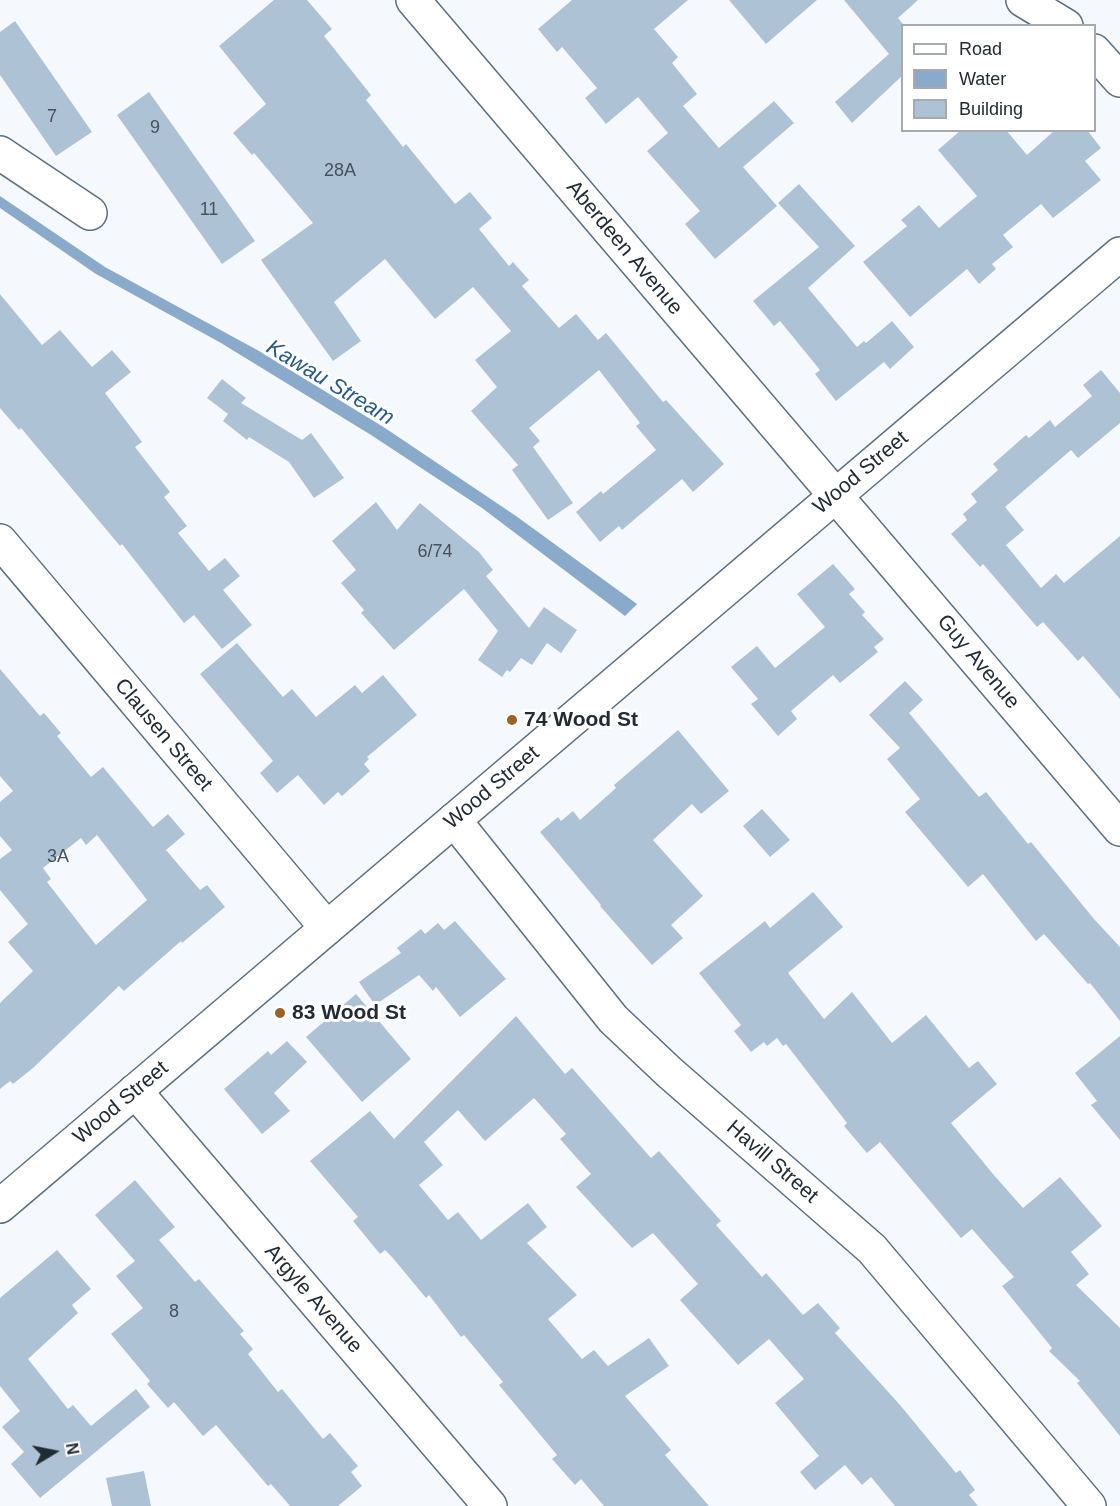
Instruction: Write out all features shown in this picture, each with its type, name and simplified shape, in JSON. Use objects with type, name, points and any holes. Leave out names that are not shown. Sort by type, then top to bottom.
[{"type":"street","name":"Aberdeen Avenue","points":[[413,0],[835,495]]},
{"type":"street","points":[[1023,0],[1063,24]]},
{"type":"street","points":[[1096,52],[1120,80]]},
{"type":"street","points":[[0,153],[90,213]]},
{"type":"street","name":"Wood Street","points":[[0,1206],[1120,254]]},
{"type":"street","name":"Guy Avenue","points":[[835,495],[1120,829]]},
{"type":"street","name":"Clausen Street","points":[[0,541],[327,928]]},
{"type":"street","name":"Havill Street","points":[[454,820],[613,1018],[669,1072],[872,1249],[1089,1506]]},
{"type":"street","name":"Argyle Avenue","points":[[135,1091],[490,1506]]},
{"type":"water","points":[[0,196],[105,267],[259,351],[385,428],[516,516],[637,604],[625,616],[482,508],[371,435],[221,343],[96,274],[0,208]]},
{"type":"building","points":[[274,0],[307,0],[332,29],[324,36],[371,95],[366,100],[403,147],[406,144],[455,204],[470,192],[492,218],[479,229],[509,266],[513,262],[529,280],[522,286],[559,328],[576,314],[598,340],[606,333],[663,402],[666,400],[724,464],[693,492],[682,479],[622,530],[619,526],[600,542],[576,512],[601,491],[603,494],[656,450],[636,426],[640,423],[599,370],[529,428],[540,441],[533,447],[573,503],[548,520],[512,470],[518,465],[471,411],[497,387],[475,360],[511,331],[473,287],[435,319],[385,259],[334,302],[361,341],[333,361],[261,260],[313,223],[254,153],[252,155],[233,133],[266,104],[219,46]]},
{"type":"building","points":[[572,0],[688,0],[654,29],[678,57],[672,63],[697,94],[683,106],[719,148],[774,101],[794,123],[743,167],[777,206],[715,259],[685,224],[700,211],[647,151],[668,133],[638,97],[606,124],[585,98],[597,88],[562,47],[557,52],[538,29]]},
{"type":"building","points":[[729,0],[817,0],[766,44]]},
{"type":"building","points":[[844,0],[918,0],[898,18],[903,24],[901,24],[901,77],[852,123],[835,102],[889,54]]},
{"type":"building","points":[[15,21],[92,132],[56,156],[0,75],[0,32]]},
{"type":"building","points":[[149,92],[255,241],[222,264],[117,115]]},
{"type":"building","points":[[959,132],[1008,132],[1027,155],[1053,132],[1089,132],[1101,148],[1085,161],[1101,180],[1053,218],[1041,204],[1003,235],[1013,247],[992,264],[996,269],[979,284],[967,269],[910,317],[863,262],[907,226],[901,220],[919,205],[939,228],[977,196],[938,150]]},
{"type":"building","points":[[799,184],[855,246],[808,288],[857,347],[864,341],[866,343],[892,321],[914,347],[890,369],[884,362],[836,401],[815,374],[820,370],[780,321],[774,326],[753,301],[819,247],[778,203]]},
{"type":"building","points":[[0,294],[42,345],[60,330],[92,367],[112,350],[131,372],[105,393],[142,442],[135,447],[170,492],[164,497],[187,526],[178,533],[209,571],[225,558],[240,576],[223,590],[252,625],[222,649],[194,615],[184,623],[122,544],[120,546],[21,428],[19,430],[0,408]]},
{"type":"building","points":[[1101,370],[1120,393],[1120,423],[1078,458],[1071,450],[1005,507],[1024,530],[1006,545],[1041,588],[1056,574],[1064,583],[1120,536],[1120,699],[1083,656],[1078,661],[1043,622],[1037,627],[983,564],[980,567],[951,534],[967,520],[963,514],[977,502],[971,494],[998,470],[993,464],[1026,435],[1029,438],[1050,420],[1055,427],[1092,396],[1083,385]]},
{"type":"building","points":[[222,379],[246,398],[241,403],[302,440],[311,433],[344,478],[314,498],[289,462],[249,437],[247,440],[223,421],[228,414],[207,398]]},
{"type":"building","points":[[376,502],[397,530],[420,503],[479,552],[493,570],[486,576],[529,628],[544,607],[577,630],[561,653],[547,643],[532,665],[521,658],[510,672],[507,670],[502,677],[478,660],[498,631],[464,589],[394,650],[361,613],[364,610],[341,583],[356,570],[332,541]]},
{"type":"building","points":[[833,564],[855,589],[849,594],[865,612],[862,615],[884,639],[874,647],[878,652],[840,683],[833,675],[791,711],[797,719],[778,736],[751,704],[758,699],[731,667],[757,646],[775,668],[825,627],[797,594]]},
{"type":"building","points":[[237,643],[283,697],[292,689],[316,717],[355,685],[362,693],[383,675],[417,715],[367,757],[369,759],[364,764],[370,771],[342,796],[338,792],[324,805],[298,775],[277,793],[260,773],[273,761],[200,674]]},
{"type":"building","points":[[0,669],[40,716],[44,713],[61,733],[57,736],[91,777],[103,767],[153,827],[168,814],[185,834],[166,850],[200,890],[207,885],[225,907],[182,943],[181,941],[124,991],[119,986],[33,1068],[13,1084],[10,1081],[0,1089],[0,1003],[33,971],[8,942],[28,924],[0,890],[0,859],[12,850],[0,836],[0,802],[13,791],[0,776]],"holes":[[[97,835],[147,900],[96,945],[47,882],[51,879],[43,868],[81,838],[86,845]]]},
{"type":"building","points":[[905,681],[923,700],[909,713],[979,797],[986,792],[1028,844],[1031,842],[1120,947],[1120,1021],[1090,983],[1088,984],[1044,934],[1036,941],[983,874],[968,887],[905,812],[920,799],[887,759],[900,748],[869,715]]},
{"type":"building","points":[[678,730],[729,791],[701,814],[692,804],[653,840],[703,896],[671,925],[683,938],[652,965],[540,832],[558,817],[561,821],[573,811],[580,820],[616,788],[614,785]]},
{"type":"building","points":[[762,809],[790,840],[770,857],[743,826]]},
{"type":"building","points":[[813,892],[843,927],[788,973],[824,1019],[852,992],[892,1043],[926,1015],[969,1068],[978,1061],[997,1084],[951,1123],[993,1174],[1023,1208],[1060,1177],[1102,1226],[1071,1252],[1089,1274],[1076,1285],[1120,1328],[1120,1436],[1077,1383],[1080,1381],[1049,1351],[1052,1348],[1002,1286],[1014,1277],[972,1229],[961,1238],[880,1142],[867,1153],[844,1126],[847,1123],[786,1044],[783,1046],[777,1038],[767,1046],[764,1042],[751,1052],[734,1031],[741,1025],[699,973],[765,921],[770,928]]},
{"type":"building","points":[[455,921],[506,979],[460,1017],[436,987],[433,991],[419,975],[375,1005],[359,982],[401,953],[397,948],[421,929],[425,934],[438,923],[444,930]]},
{"type":"building","points":[[356,994],[411,1059],[362,1102],[306,1037]]},
{"type":"building","points":[[516,1016],[565,1074],[572,1068],[651,1158],[659,1151],[721,1221],[716,1225],[762,1277],[766,1273],[803,1315],[818,1303],[840,1328],[835,1333],[900,1405],[956,1473],[960,1470],[975,1490],[969,1495],[978,1506],[895,1506],[871,1477],[862,1485],[845,1465],[815,1490],[800,1472],[819,1456],[775,1403],[804,1379],[769,1339],[738,1365],[680,1300],[698,1284],[653,1233],[632,1248],[576,1187],[591,1174],[560,1139],[566,1134],[534,1098],[485,1141],[458,1110],[424,1142],[443,1165],[419,1185],[448,1220],[458,1212],[481,1240],[528,1203],[547,1227],[527,1243],[577,1295],[548,1319],[582,1359],[594,1350],[608,1366],[649,1338],[669,1366],[625,1396],[671,1450],[665,1455],[709,1506],[604,1506],[581,1479],[575,1485],[552,1459],[557,1455],[499,1385],[503,1382],[464,1335],[461,1337],[429,1295],[426,1298],[385,1250],[380,1254],[353,1221],[358,1217],[310,1161],[370,1111],[394,1139]]},
{"type":"building","points":[[1120,1036],[1120,1140],[1091,1105],[1097,1101],[1075,1073]]},
{"type":"building","points":[[287,1041],[307,1062],[274,1093],[290,1111],[262,1134],[224,1089],[268,1051],[271,1055]]},
{"type":"building","points":[[135,1180],[175,1227],[159,1240],[195,1282],[199,1279],[244,1331],[240,1334],[253,1349],[248,1354],[278,1392],[282,1389],[323,1439],[330,1433],[358,1466],[351,1472],[362,1486],[338,1506],[290,1506],[271,1484],[268,1486],[216,1425],[203,1436],[174,1402],[168,1408],[147,1384],[150,1381],[111,1334],[143,1308],[116,1276],[135,1261],[95,1215]]},
{"type":"building","points":[[57,1250],[91,1289],[72,1305],[78,1313],[28,1359],[68,1409],[73,1405],[91,1426],[136,1389],[150,1407],[40,1498],[11,1464],[24,1452],[2,1427],[20,1411],[0,1386],[0,1298]]},
{"type":"building","points":[[144,1471],[151,1506],[112,1506],[106,1478]]},
{"type":"place","name":"74 Wood St","points":[[512,720]]},
{"type":"place","name":"83 Wood St","points":[[280,1013]]},
{"type":"water label","name":"Kawau Stream","points":[[330,383]]}]
